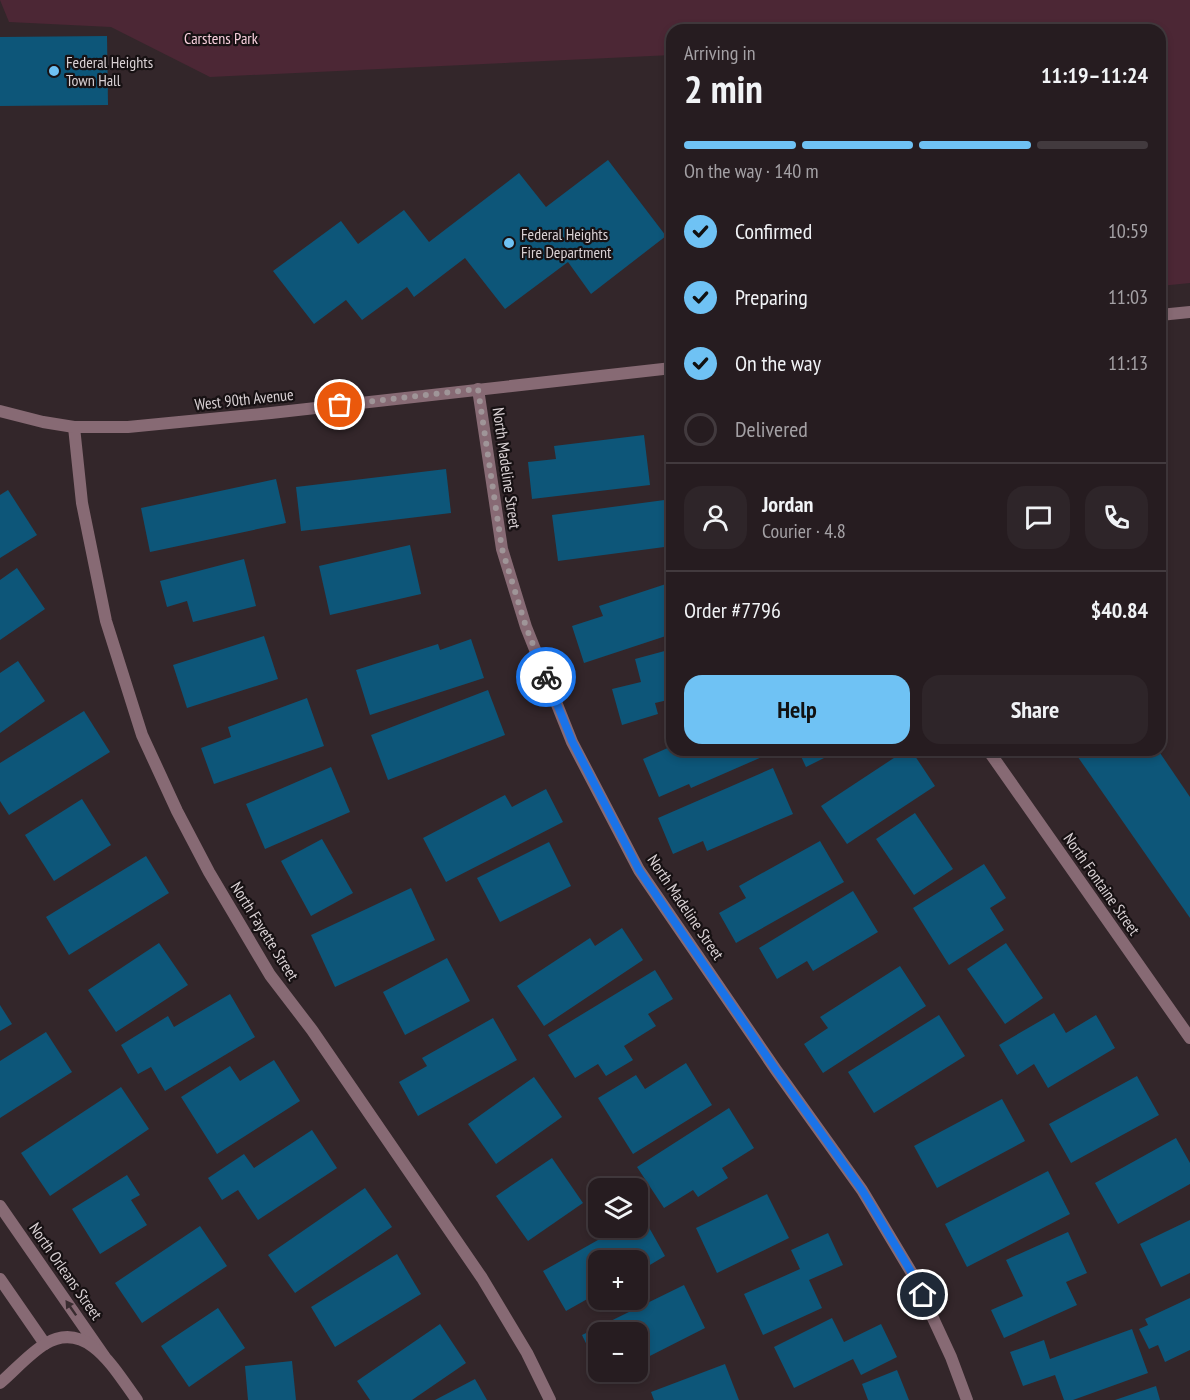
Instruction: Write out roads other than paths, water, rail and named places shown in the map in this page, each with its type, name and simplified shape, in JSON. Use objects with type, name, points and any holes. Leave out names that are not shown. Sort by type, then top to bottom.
[{"type":"street","points":[[1166,314],[1190,312]]},
{"type":"street","name":"West 90th Avenue","points":[[0,411],[74,427],[128,427],[666,369]]},
{"type":"street","name":"North Madeline Street","points":[[478,389],[502,549],[526,627],[572,741],[639,870],[776,1070],[862,1190],[913,1275],[951,1357],[967,1400]]},
{"type":"street","name":"North Fayette Street","points":[[74,427],[82,503],[106,621],[142,735],[177,811],[209,872],[270,975],[312,1030],[482,1278],[527,1353],[550,1400]]},
{"type":"street","name":"North Fontaine Street","points":[[992,756],[1190,1038]]},
{"type":"street","name":"North Orleans Street","points":[[0,1206],[137,1400]]},
{"type":"street","points":[[0,1279],[45,1344],[0,1383]]},
{"type":"street","name":"North Orleans Street","points":[[45,1344],[61,1338],[78,1338],[97,1348],[104,1356]]},
{"type":"place","name":"Federal Heights Town Hall","points":[[54,71]]},
{"type":"place","name":"Federal Heights Fire Department","points":[[509,243]]},
{"type":"park label","name":"Carstens Park","points":[[221,38]]}]
